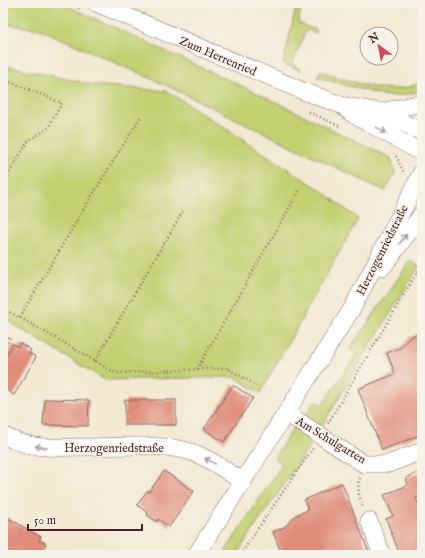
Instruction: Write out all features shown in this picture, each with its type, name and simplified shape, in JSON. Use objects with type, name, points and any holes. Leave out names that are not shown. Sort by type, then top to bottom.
[{"type":"street","name":"Zum Herrenried","points":[[96,3],[269,78],[341,105],[381,112],[422,132]]},
{"type":"street","points":[[381,112],[422,103]]},
{"type":"street","name":"Zum Herrenried","points":[[341,105],[354,115],[422,153]]},
{"type":"street","name":"Herzogenriedstraße","points":[[196,555],[353,306],[422,172]]},
{"type":"street","name":"Herzogenriedstraße","points":[[353,306],[422,214]]},
{"type":"street","name":"Am Schulgarten","points":[[286,413],[364,464],[388,464],[422,451]]},
{"type":"street","name":"Herzogenriedstraße","points":[[3,435],[23,444],[44,448],[161,447],[186,451],[209,460],[243,482]]},
{"type":"street","points":[[369,521],[382,555]]},
{"type":"path","points":[[3,79],[62,103],[47,129],[29,140],[3,183]]},
{"type":"path","points":[[20,317],[141,116]]},
{"type":"path","points":[[399,163],[403,173]]},
{"type":"path","points":[[197,370],[299,191]]},
{"type":"path","points":[[95,361],[183,211]]},
{"type":"path","points":[[240,555],[321,435],[422,264]]},
{"type":"path","points":[[3,308],[116,373],[227,368],[257,386]]},
{"type":"path","points":[[3,349],[11,335]]},
{"type":"path","points":[[360,500],[358,482],[364,464]]},
{"type":"green space","points":[[3,3],[61,3],[274,101],[391,158],[395,173],[385,191],[172,88],[40,29],[3,24]]},
{"type":"green space","points":[[297,3],[302,3],[298,23],[317,30],[316,33],[306,30],[292,65],[301,69],[300,70],[283,64]]},
{"type":"green space","points":[[3,65],[93,85],[167,91],[324,192],[358,219],[260,393],[235,377],[105,380],[3,317]]},
{"type":"green space","points":[[320,71],[358,83],[385,89],[398,89],[411,86],[422,81],[422,90],[402,95],[381,95],[317,77]]},
{"type":"green space","points":[[410,261],[419,266],[320,429],[303,418],[315,401],[322,405],[357,354],[350,349]]},
{"type":"green space","points":[[294,427],[314,440],[236,555],[223,555],[282,464],[274,458]]},
{"type":"building","points":[[422,332],[422,434],[382,450],[358,389],[395,374],[387,353],[400,348],[410,337]]},
{"type":"building","points":[[20,343],[31,350],[29,353],[36,357],[14,395],[3,388],[3,361],[13,344],[18,347]]},
{"type":"building","points":[[233,385],[253,398],[224,442],[204,429]]},
{"type":"building","points":[[45,399],[89,400],[88,426],[43,425]]},
{"type":"building","points":[[125,400],[176,400],[176,425],[125,425]]},
{"type":"building","points":[[164,471],[194,491],[169,527],[158,519],[157,522],[137,505],[147,491],[149,492]]},
{"type":"building","points":[[422,471],[422,496],[416,498],[422,513],[422,555],[400,555],[386,519],[393,516],[384,495],[408,485],[406,478]]},
{"type":"building","points":[[342,483],[370,555],[282,555],[273,532],[285,527],[296,515],[308,510],[304,500]]},
{"type":"building","points":[[3,515],[41,537],[39,540],[46,544],[39,555],[13,555],[3,549]]}]
